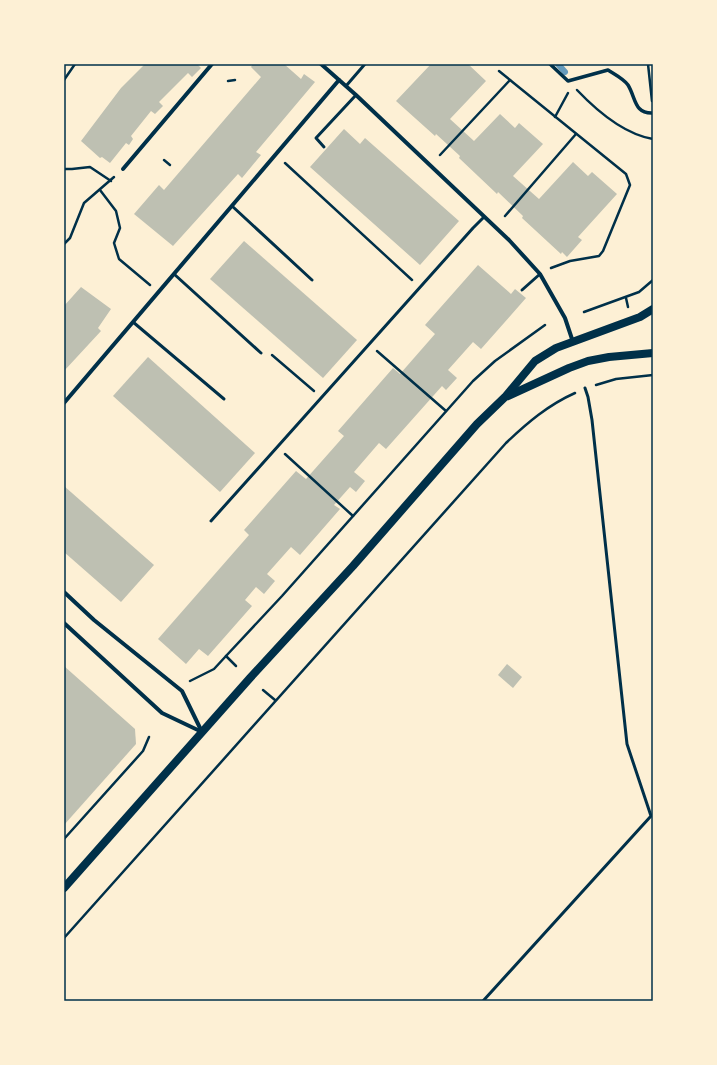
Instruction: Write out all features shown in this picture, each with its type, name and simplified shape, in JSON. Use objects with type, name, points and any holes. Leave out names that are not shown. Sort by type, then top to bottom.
[{"type":"main road","points":[[64,888],[250,678],[353,566],[477,424],[505,397],[535,361],[556,348],[640,317],[653,309]]},
{"type":"main road","points":[[505,397],[588,361],[609,357],[653,353]]},
{"type":"street","points":[[123,169],[212,64]]},
{"type":"street","points":[[321,64],[356,95],[508,240],[540,274],[565,318],[573,342]]},
{"type":"street","points":[[550,64],[568,81],[608,70],[628,84],[639,109],[647,113],[653,113]]},
{"type":"street","points":[[64,403],[339,80]]},
{"type":"street","points":[[64,592],[94,620],[182,691],[203,732]]},
{"type":"street","points":[[64,623],[162,713],[203,732]]},
{"type":"lane","points":[[346,86],[365,64]]},
{"type":"lane","points":[[324,147],[316,138],[356,95]]},
{"type":"lane","points":[[232,206],[312,280]]},
{"type":"lane","points":[[211,521],[484,217]]},
{"type":"lane","points":[[174,274],[261,353]]},
{"type":"lane","points":[[522,290],[540,274]]},
{"type":"lane","points":[[133,322],[224,399]]},
{"type":"lane","points":[[483,1001],[651,816],[627,744],[592,420],[585,388]]},
{"type":"path","points":[[64,80],[75,64]]},
{"type":"path","points":[[648,64],[652,103]]},
{"type":"path","points":[[499,71],[626,174],[630,185],[603,251],[599,256],[570,261],[551,268]]},
{"type":"path","points":[[228,81],[235,80]]},
{"type":"path","points":[[440,155],[510,80]]},
{"type":"path","points":[[576,88],[588,101],[624,129],[653,139]]},
{"type":"path","points":[[555,117],[570,89]]},
{"type":"path","points":[[505,216],[576,134]]},
{"type":"path","points":[[276,154],[420,287]]},
{"type":"path","points":[[164,160],[170,165]]},
{"type":"path","points":[[64,168],[72,169],[90,167],[111,181]]},
{"type":"path","points":[[64,244],[70,238],[84,203],[123,169]]},
{"type":"path","points":[[100,190],[116,211],[120,228],[114,242],[119,259],[158,292]]},
{"type":"path","points":[[584,312],[626,298],[638,292],[653,280]]},
{"type":"path","points":[[190,681],[214,669],[282,596],[473,381],[495,361],[545,325]]},
{"type":"path","points":[[370,344],[446,411]]},
{"type":"path","points":[[261,353],[270,353],[322,398]]},
{"type":"path","points":[[64,938],[506,443],[530,421],[550,406],[585,388],[616,379],[653,375]]},
{"type":"path","points":[[278,447],[353,516]]},
{"type":"path","points":[[226,656],[236,666]]},
{"type":"path","points":[[263,690],[275,700]]},
{"type":"path","points":[[64,839],[143,751],[149,737]]},
{"type":"building","points":[[145,64],[197,64],[201,68],[192,77],[188,73],[159,102],[163,106],[155,114],[151,111],[131,136],[133,139],[129,145],[126,143],[110,163],[102,157],[100,158],[81,141],[121,88]]},
{"type":"building","points":[[253,64],[284,64],[301,79],[304,74],[315,82],[256,152],[261,155],[242,178],[238,174],[173,246],[134,214],[159,185],[164,190],[261,77],[251,67]]},
{"type":"building","points":[[431,64],[468,64],[486,81],[450,119],[474,141],[500,114],[515,128],[519,123],[543,144],[513,176],[539,199],[573,162],[588,176],[592,172],[617,194],[578,237],[582,240],[567,257],[562,252],[561,254],[522,218],[523,216],[498,192],[497,194],[436,134],[435,136],[396,101]]},
{"type":"building","points":[[344,129],[360,144],[365,138],[459,221],[420,265],[310,167]]},
{"type":"building","points":[[244,241],[357,340],[323,378],[210,279]]},
{"type":"building","points":[[478,265],[511,294],[515,289],[526,298],[481,349],[473,342],[448,370],[457,378],[446,390],[442,386],[386,449],[379,443],[354,472],[365,481],[356,492],[350,487],[334,505],[340,509],[300,555],[291,547],[267,574],[275,581],[264,594],[256,587],[245,600],[252,606],[208,656],[199,649],[186,664],[158,639],[249,535],[244,530],[296,471],[306,479],[344,436],[338,431],[393,368],[400,374],[435,334],[425,325]]},
{"type":"building","points":[[81,287],[111,309],[98,328],[101,331],[64,371],[64,306]]},
{"type":"building","points":[[148,357],[255,453],[220,492],[113,396]]},
{"type":"building","points":[[64,486],[154,565],[121,602],[64,552]]},
{"type":"building","points":[[507,664],[522,677],[513,688],[498,675]]},
{"type":"building","points":[[64,666],[135,729],[136,744],[64,825]]},
{"type":"waterway","points":[[558,64],[565,72]]}]
